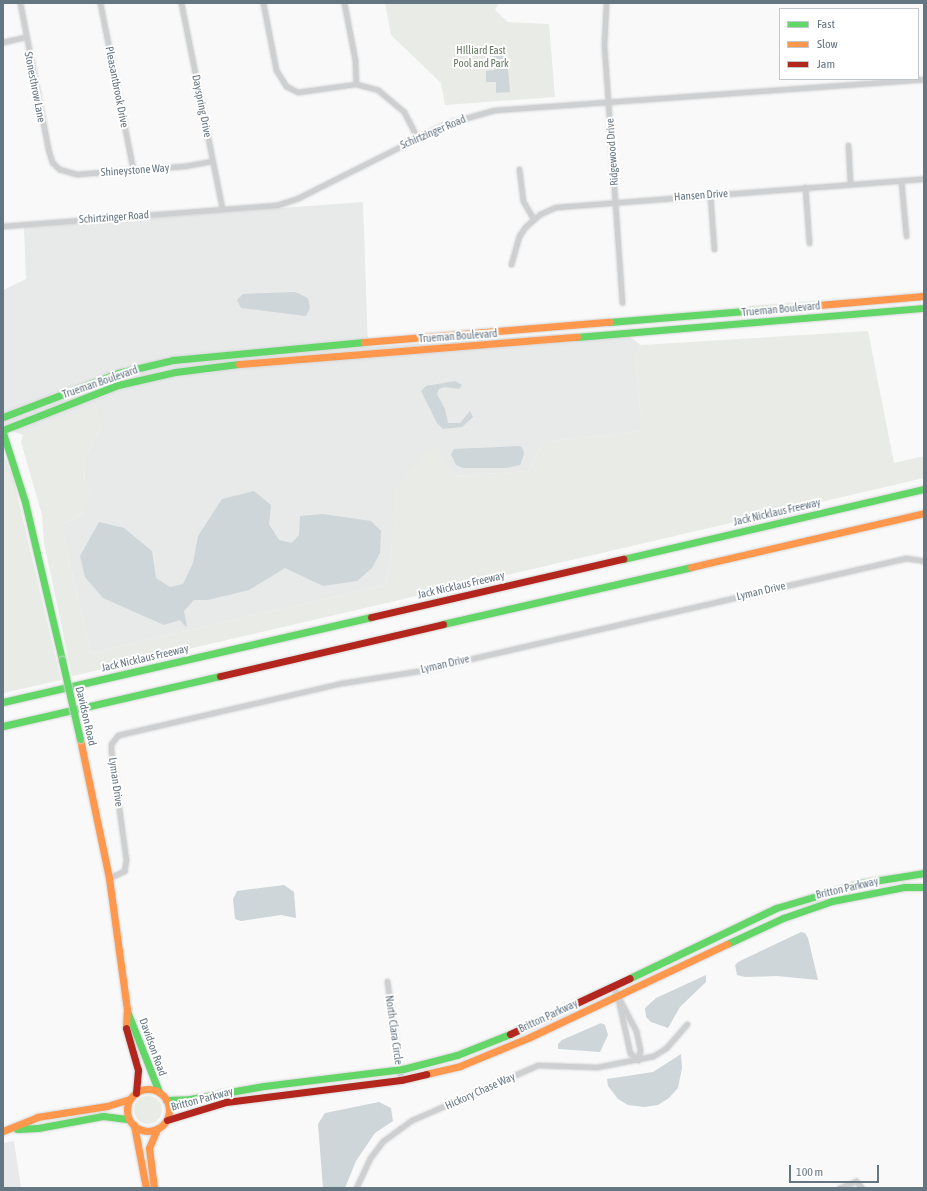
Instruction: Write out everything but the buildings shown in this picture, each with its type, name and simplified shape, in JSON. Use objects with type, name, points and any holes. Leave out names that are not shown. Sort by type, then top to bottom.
[{"type":"main road","name":"Trueman Boulevard","points":[[3,417],[118,373],[173,360],[226,353],[924,296]]},
{"type":"main road","name":"Trueman Boulevard","points":[[3,430],[118,385],[175,372],[232,365],[924,308]]},
{"type":"main road","name":"Davidson Road","points":[[3,433],[26,502],[80,739],[109,878],[127,1009],[126,1029],[138,1070],[136,1093]]},
{"type":"main road","name":"Jack Nicklaus Freeway","points":[[3,702],[924,489]]},
{"type":"main road","points":[[3,726],[924,513]]},
{"type":"main road","name":"Britton Parkway","points":[[166,1100],[190,1100],[264,1086],[400,1070],[457,1056],[613,987],[776,908],[861,883],[924,873]]},
{"type":"main road","name":"Britton Parkway","points":[[167,1120],[226,1102],[400,1080],[460,1066],[617,996],[783,918],[832,901],[904,887],[924,887]]},
{"type":"main road","name":"Davidson Road","points":[[127,1009],[159,1092]]},
{"type":"main road","points":[[154,1188],[149,1148],[157,1129],[167,1120],[169,1106],[159,1092],[150,1089],[136,1093],[130,1099],[128,1105],[129,1119],[134,1125],[145,1130],[157,1129]]},
{"type":"main road","points":[[13,1129],[36,1118],[107,1106],[130,1099]]},
{"type":"main road","points":[[3,1131],[38,1128],[102,1116],[129,1119]]},
{"type":"main road","points":[[134,1125],[146,1188]]},
{"type":"street","name":"Stonesthrow Lane","points":[[20,3],[25,37],[48,149],[52,162],[59,168]]},
{"type":"street","name":"Pleasantbrook Drive","points":[[100,3],[133,170]]},
{"type":"street","name":"Dayspring Drive","points":[[181,3],[222,209]]},
{"type":"street","points":[[263,3],[276,70],[280,81],[292,90],[307,92],[356,84],[378,90],[392,99],[404,112],[418,137]]},
{"type":"street","points":[[344,3],[355,60],[356,84]]},
{"type":"street","name":"Ridgewood Drive","points":[[606,3],[604,27],[622,302]]},
{"type":"street","points":[[3,42],[25,37]]},
{"type":"street","name":"Schirtzinger Road","points":[[3,226],[285,203],[453,121],[494,110],[910,80]]},
{"type":"street","points":[[848,145],[850,184]]},
{"type":"street","name":"Shineystone Way","points":[[59,168],[72,174],[133,170],[212,161]]},
{"type":"street","points":[[518,169],[523,202],[533,218]]},
{"type":"street","name":"Hansen Drive","points":[[511,264],[519,236],[533,218],[556,207],[924,179]]},
{"type":"street","points":[[901,181],[906,236]]},
{"type":"street","points":[[805,187],[809,243]]},
{"type":"street","points":[[710,195],[714,248]]},
{"type":"street","name":"Lyman Drive","points":[[109,878],[124,871],[126,860],[111,750],[111,744],[118,736],[342,684],[418,671],[906,558],[924,561]]},
{"type":"street","name":"North Clara Circle","points":[[387,981],[400,1070],[400,1080]]},
{"type":"street","points":[[613,987],[636,1031],[640,1050],[638,1060],[630,1053],[617,996]]},
{"type":"street","name":"Hickory Chase Way","points":[[356,1188],[370,1158],[383,1141],[412,1120],[538,1065],[597,1067],[653,1056],[666,1048],[687,1024]]},
{"type":"street","points":[[839,1188],[856,1180],[862,1188]]},
{"type":"shaded area","points":[[506,46],[510,92],[496,93],[496,82],[486,82],[486,71],[495,70],[493,47]]},
{"type":"shaded area","points":[[363,202],[368,347],[620,330],[641,345],[635,359],[642,431],[543,442],[528,471],[453,476],[437,448],[392,544],[385,585],[91,653],[61,525],[85,513],[84,459],[102,426],[88,407],[23,435],[3,428],[3,290],[26,279],[24,227]]},
{"type":"shaded area","points":[[295,292],[308,298],[310,308],[306,316],[241,308],[237,300],[243,294]]},
{"type":"shaded area","points":[[455,381],[462,385],[459,389],[445,387],[439,389],[437,394],[445,409],[448,423],[460,423],[470,411],[473,417],[462,427],[443,429],[437,423],[421,391],[426,386]]},
{"type":"shaded area","points":[[522,447],[524,454],[520,465],[506,468],[463,468],[456,465],[451,454],[454,449]]},
{"type":"shaded area","points":[[254,491],[271,505],[269,524],[279,540],[292,543],[299,535],[300,516],[323,514],[371,521],[381,531],[380,553],[372,568],[357,581],[323,586],[285,568],[249,590],[208,600],[194,600],[184,611],[187,626],[185,626],[180,620],[164,625],[103,598],[85,577],[80,556],[99,522],[124,528],[152,551],[156,578],[170,587],[183,584],[193,563],[198,536],[222,499]]},
{"type":"shaded area","points":[[284,885],[294,892],[296,918],[281,915],[241,921],[235,919],[233,899],[237,891]]},
{"type":"shaded area","points":[[801,932],[805,933],[808,938],[818,980],[777,976],[745,977],[737,975],[735,965],[738,962]]},
{"type":"shaded area","points":[[706,975],[706,982],[680,1007],[668,1028],[651,1022],[646,1017],[645,1008],[656,998]]},
{"type":"shaded area","points":[[601,1023],[605,1025],[608,1035],[600,1052],[558,1049],[558,1044],[562,1040]]},
{"type":"shaded area","points":[[681,1054],[682,1068],[678,1088],[669,1098],[658,1105],[644,1107],[628,1105],[618,1099],[608,1086],[607,1079],[653,1072]]},
{"type":"shaded area","points":[[379,1102],[391,1108],[393,1121],[375,1133],[356,1161],[345,1188],[323,1188],[318,1124],[325,1113]]},
{"type":"shaded area","points":[[14,1141],[21,1188],[3,1188],[3,1143]]},
{"type":"green space","name":"HIlliard East Pool and Park","points":[[385,3],[499,3],[495,10],[508,22],[549,24],[555,97],[445,105],[441,83],[391,35]]},
{"type":"green space","points":[[868,331],[894,463],[924,456],[924,478],[72,676],[44,543],[42,515],[21,442],[23,435],[88,406],[97,406],[102,426],[84,459],[84,479],[92,493],[85,513],[61,525],[91,653],[385,585],[392,544],[394,490],[424,454],[437,447],[453,476],[528,471],[543,442],[642,431],[635,359],[641,345]]},
{"type":"green space","points":[[3,453],[13,477],[61,680],[3,693]]},
{"type":"green space","points":[[148,1096],[154,1097],[158,1100],[161,1104],[161,1116],[158,1120],[154,1123],[148,1124],[142,1123],[138,1120],[135,1116],[134,1110],[135,1104],[138,1100],[142,1097]]},
{"type":"traffic: fast","points":[[609,322],[819,305]]},
{"type":"traffic: fast","points":[[577,337],[924,308]]},
{"type":"traffic: fast","points":[[3,417],[118,373],[173,360],[364,342]]},
{"type":"traffic: fast","points":[[3,430],[118,385],[175,372],[239,364]]},
{"type":"traffic: fast","points":[[3,433],[25,502],[62,660]]},
{"type":"traffic: fast","points":[[623,559],[924,489]]},
{"type":"traffic: fast","points":[[443,624],[691,567]]},
{"type":"traffic: fast","points":[[3,702],[371,617]]},
{"type":"traffic: fast","points":[[62,660],[80,739]]},
{"type":"traffic: fast","points":[[3,726],[220,676]]},
{"type":"traffic: fast","points":[[630,978],[776,908],[861,883],[924,873]]},
{"type":"traffic: fast","points":[[727,944],[783,918],[832,901],[904,887],[924,887]]},
{"type":"traffic: fast","points":[[127,1011],[159,1092]]},
{"type":"traffic: fast","points":[[166,1100],[190,1099],[264,1086],[403,1069],[457,1055],[510,1034]]},
{"type":"traffic: fast","points":[[17,1129],[38,1128],[103,1116],[129,1119]]},
{"type":"traffic: slow","points":[[819,305],[924,296]]},
{"type":"traffic: slow","points":[[364,342],[609,322]]},
{"type":"traffic: slow","points":[[239,364],[577,337]]},
{"type":"traffic: slow","points":[[691,567],[924,513]]},
{"type":"traffic: slow","points":[[80,739],[109,878],[127,1009],[126,1028]]},
{"type":"traffic: slow","points":[[426,1074],[460,1066],[530,1037],[727,944]]},
{"type":"traffic: slow","points":[[148,1089],[163,1095],[169,1110],[163,1125],[148,1131],[133,1125],[127,1110],[133,1095],[148,1089]]},
{"type":"traffic: slow","points":[[3,1131],[37,1117],[107,1106],[130,1099]]},
{"type":"traffic: slow","points":[[134,1125],[146,1188]]},
{"type":"traffic: slow","points":[[154,1188],[149,1148],[157,1129]]},
{"type":"traffic: jam","points":[[371,617],[623,559]]},
{"type":"traffic: jam","points":[[220,676],[443,624]]},
{"type":"traffic: jam","points":[[510,1034],[630,978]]},
{"type":"traffic: jam","points":[[126,1028],[138,1070],[136,1093]]},
{"type":"traffic: jam","points":[[167,1120],[226,1102],[401,1080],[426,1074]]}]
